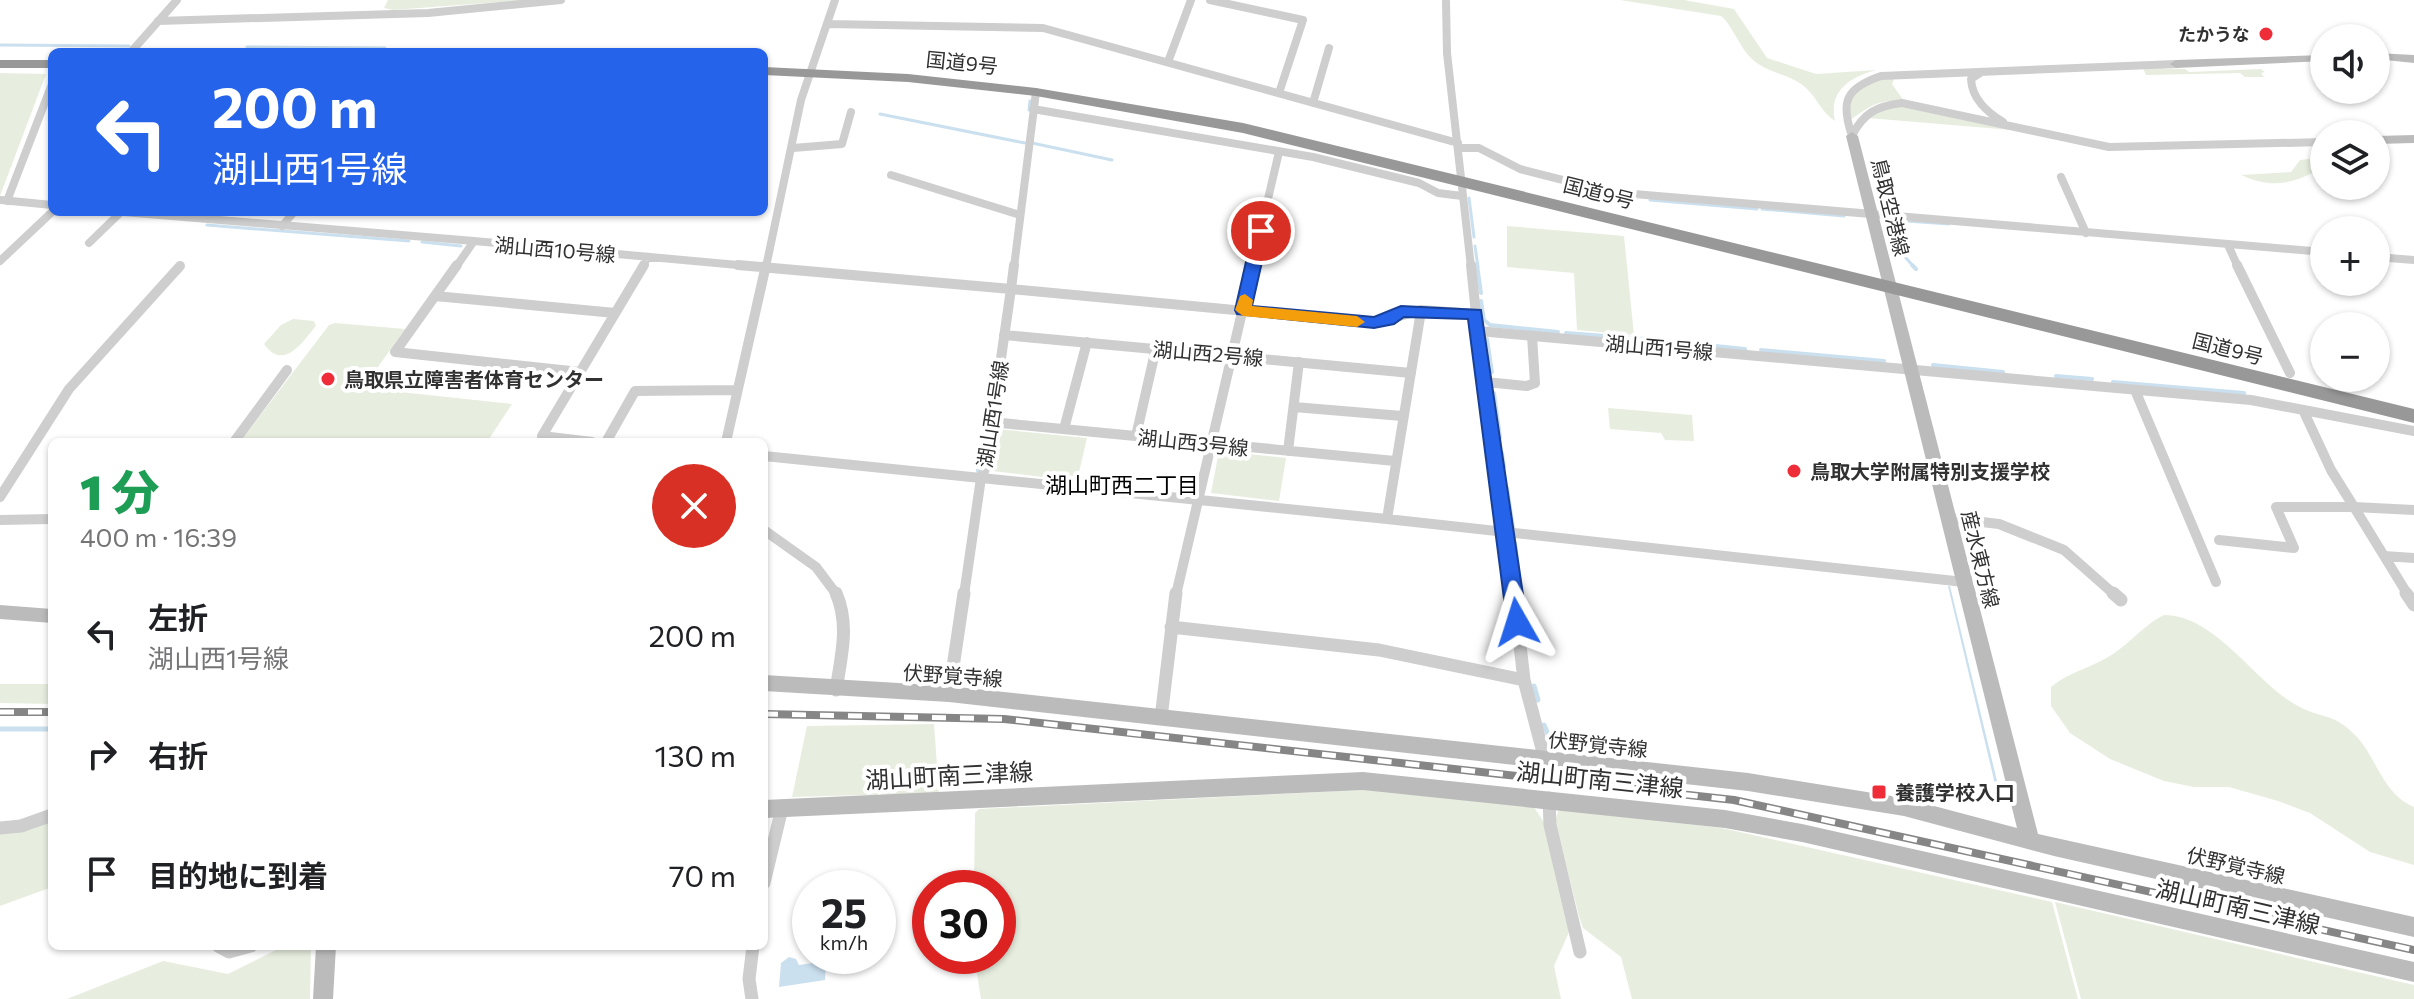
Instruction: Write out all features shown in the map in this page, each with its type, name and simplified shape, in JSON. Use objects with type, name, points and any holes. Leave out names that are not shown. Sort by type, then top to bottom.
[{"type":"highway","points":[[0,54],[48,54]]},
{"type":"highway","name":"国道9号","points":[[768,62],[908,78],[1259,140],[1460,181],[2414,402]]},
{"type":"highway","points":[[0,64],[48,64]]},
{"type":"highway","name":"国道9号","points":[[768,71],[814,68],[975,76],[1124,96],[1203,110],[1460,181]]},
{"type":"highway","name":"国道9号","points":[[1890,281],[2414,416]]},
{"type":"street","points":[[134,48],[177,0]]},
{"type":"street","points":[[158,21],[372,9],[428,13],[561,0]]},
{"type":"street","points":[[727,438],[793,148],[801,100],[835,0]]},
{"type":"street","points":[[1168,62],[1191,0]]},
{"type":"street","points":[[1210,0],[1303,20],[1279,93]]},
{"type":"street","points":[[1446,2],[1447,53],[1478,331],[1524,680],[1545,760]]},
{"type":"street","points":[[829,24],[1028,26],[1168,62],[1458,146],[1479,148],[1520,169],[1610,192],[2310,251]]},
{"type":"street","points":[[1313,103],[1329,48]]},
{"type":"street","points":[[2390,56],[2414,56]]},
{"type":"street","points":[[1852,136],[1846,119],[1845,103],[1849,93],[1860,84],[1887,75],[2310,59]]},
{"type":"street","points":[[1971,88],[1972,76],[1988,71]]},
{"type":"street","points":[[1959,72],[1995,117],[2014,128]]},
{"type":"street","points":[[48,93],[3,200],[48,205]]},
{"type":"street","name":"湖山西1号線","points":[[1034,101],[1011,289],[985,469],[981,478],[1200,498],[1507,535],[1964,582]]},
{"type":"street","points":[[1852,136],[1866,112],[1896,104],[1926,106],[2114,148],[2310,142]]},
{"type":"street","points":[[793,148],[842,144],[851,112]]},
{"type":"street","name":"鳥取空港線","points":[[1852,136],[1890,281]]},
{"type":"street","points":[[2390,140],[2414,139]]},
{"type":"street","points":[[1259,140],[1279,152],[1419,183],[1438,193],[1460,181]]},
{"type":"street","points":[[1161,718],[1171,627],[1279,152]]},
{"type":"street","points":[[891,175],[1020,215]]},
{"type":"street","points":[[2061,177],[2086,233]]},
{"type":"street","points":[[0,261],[48,216]]},
{"type":"street","points":[[89,243],[118,216]]},
{"type":"street","points":[[181,216],[474,241]]},
{"type":"street","points":[[282,226],[291,216]]},
{"type":"street","name":"湖山西10号線","points":[[580,372],[395,352],[474,241],[1011,289]]},
{"type":"street","points":[[2228,245],[2290,373]]},
{"type":"street","points":[[559,438],[542,436],[648,257]]},
{"type":"street","points":[[2390,258],[2414,260]]},
{"type":"street","points":[[0,497],[69,389],[180,266]]},
{"type":"street","name":"産水東方線","points":[[1890,281],[2030,840]]},
{"type":"street","points":[[1011,289],[1374,323],[1388,320],[1401,312],[1476,314]]},
{"type":"street","points":[[435,296],[615,313]]},
{"type":"street","points":[[1387,519],[1421,311]]},
{"type":"street","name":"湖山西1号線","points":[[1478,331],[2251,400],[2414,431]]},
{"type":"street","name":"湖山西2号線","points":[[1004,335],[1411,373]]},
{"type":"street","points":[[1486,382],[1527,386],[1535,383],[1532,336]]},
{"type":"street","points":[[1064,429],[1087,342]]},
{"type":"street","points":[[1136,436],[1156,348]]},
{"type":"street","points":[[1288,451],[1299,362]]},
{"type":"street","points":[[237,438],[287,370]]},
{"type":"street","points":[[608,438],[635,391],[737,390]]},
{"type":"street","points":[[2135,390],[2216,582]]},
{"type":"street","points":[[1294,407],[1402,416]]},
{"type":"street","points":[[2303,410],[2331,470],[2414,605]]},
{"type":"street","name":"湖山西3号線","points":[[991,422],[1395,461]]},
{"type":"street","points":[[768,456],[981,478],[949,694]]},
{"type":"street","points":[[2219,540],[2294,548],[2276,507],[2414,510]]},
{"type":"street","points":[[1948,518],[1999,524],[2064,550],[2121,600]]},
{"type":"street","points":[[2,523],[48,519]]},
{"type":"street","points":[[768,533],[811,562],[840,596],[844,620],[836,690]]},
{"type":"street","points":[[2384,556],[2414,558]]},
{"type":"street","points":[[0,612],[48,616]]},
{"type":"street","points":[[1171,627],[1379,650],[1524,680]]},
{"type":"street","name":"伏野覚寺線","points":[[768,683],[836,690],[949,694],[1748,782],[1889,804],[2030,840],[2414,927]]},
{"type":"street","name":"湖山町南三津線","points":[[773,808],[1363,781],[1549,798],[1725,819],[1802,833],[2414,972]]},
{"type":"street","points":[[1549,798],[1550,825],[1580,952]]},
{"type":"street","points":[[768,850],[773,808]]},
{"type":"street","points":[[0,828],[21,826],[48,816]]},
{"type":"street","points":[[323,999],[326,950]]},
{"type":"street","points":[[752,999],[749,979],[753,950]]},
{"type":"green space","points":[[388,0],[527,0],[393,10],[384,8]]},
{"type":"green space","points":[[1620,0],[1684,0],[1734,9],[1767,58],[1816,74],[1876,70],[1843,87],[1835,101],[1835,121],[1800,83],[1756,63],[1721,16]]},
{"type":"green space","points":[[2143,68],[2185,69],[2189,72],[2261,69],[2265,72],[2261,73],[2264,77],[2245,77],[2240,73],[2146,75]]},
{"type":"green space","points":[[0,73],[46,74],[0,196]]},
{"type":"green space","points":[[1895,77],[1892,84],[1904,101],[1879,103],[1850,120],[1852,99],[1860,87]]},
{"type":"green space","points":[[1897,106],[2012,130],[1868,118],[1868,115]]},
{"type":"green space","points":[[2310,159],[2310,174],[2294,181],[2264,182],[2241,175],[2291,172],[2300,160]]},
{"type":"green space","points":[[1507,226],[1624,236],[1634,335],[1577,330],[1574,273],[1507,267]]},
{"type":"green space","points":[[293,319],[314,321],[316,326],[293,351],[286,355],[271,352],[264,344],[281,325]]},
{"type":"green space","name":"鳥取県立障害者体育センター","points":[[329,325],[405,329],[363,388],[512,404],[490,438],[243,438]]},
{"type":"green space","points":[[1608,408],[1692,415],[1694,441],[1665,440],[1661,433],[1610,429]]},
{"type":"green space","points":[[997,429],[1087,438],[1077,481],[992,471]]},
{"type":"green space","points":[[1219,451],[1286,458],[1279,501],[1211,493]]},
{"type":"green space","points":[[2164,615],[2183,618],[2201,626],[2282,695],[2306,710],[2341,723],[2357,737],[2395,794],[2414,807],[2414,865],[2370,852],[2310,813],[2229,787],[2194,787],[2164,781],[2110,759],[2070,733],[2051,706],[2051,687],[2113,654]]},
{"type":"green space","points":[[0,684],[48,684],[48,704],[0,703]]},
{"type":"green space","points":[[934,724],[939,793],[792,797],[807,726]]},
{"type":"green space","points":[[1380,789],[1533,806],[1544,822],[1569,932],[1554,966],[1561,999],[981,999],[977,974],[1016,974],[1016,870],[974,870],[975,813],[979,809]]},
{"type":"green space","points":[[1559,808],[1722,828],[2052,902],[2078,999],[1632,999],[1621,957],[1583,928],[1555,822]]},
{"type":"green space","points":[[48,823],[48,888],[0,906],[0,834],[29,830]]},
{"type":"green space","points":[[2055,902],[2414,985],[2414,999],[2081,999]]},
{"type":"green space","points":[[276,950],[311,950],[310,999],[67,999],[163,961],[228,974]]},
{"type":"water","points":[[1948,586],[1997,781],[1996,799],[1989,804],[1986,802],[1993,797],[1994,780]]},
{"type":"water","points":[[792,958],[792,974],[825,974],[825,980],[779,987],[781,963]]},
{"type":"waterway","points":[[0,45],[129,46]]},
{"type":"waterway","points":[[247,47],[385,48]]},
{"type":"waterway","points":[[1029,110],[1030,101]]},
{"type":"waterway","points":[[880,114],[1025,143]]},
{"type":"waterway","points":[[1032,143],[1112,160]]},
{"type":"waterway","points":[[1622,197],[1636,199]]},
{"type":"waterway","points":[[1469,198],[1474,237]]},
{"type":"waterway","points":[[1650,200],[1757,209]]},
{"type":"waterway","points":[[1762,209],[1844,216]]},
{"type":"waterway","points":[[1893,228],[1892,220],[1949,224]]},
{"type":"waterway","points":[[207,225],[409,241]]},
{"type":"waterway","points":[[1896,239],[1899,250],[1914,267]]},
{"type":"waterway","points":[[422,242],[461,246]]},
{"type":"waterway","points":[[1475,246],[1478,267]]},
{"type":"waterway","points":[[1477,265],[1481,293]]},
{"type":"waterway","points":[[1481,301],[1484,320],[1490,325],[1558,332]]},
{"type":"waterway","points":[[1566,333],[1658,340]]},
{"type":"waterway","points":[[1487,339],[1492,372]]},
{"type":"waterway","points":[[1674,342],[1692,343]]},
{"type":"waterway","points":[[1706,345],[1745,349]]},
{"type":"waterway","points":[[1761,350],[1884,361]]},
{"type":"waterway","points":[[1933,365],[2003,372]]},
{"type":"waterway","points":[[2056,376],[2092,379]]},
{"type":"waterway","points":[[2113,382],[2244,393]]},
{"type":"waterway","points":[[1494,393],[1500,437]]},
{"type":"waterway","points":[[978,471],[980,453]]},
{"type":"waterway","points":[[1502,453],[1504,467]]},
{"type":"waterway","points":[[1507,488],[1513,528]]},
{"type":"waterway","points":[[1515,543],[1521,595]]},
{"type":"waterway","points":[[1521,593],[1522,599]]},
{"type":"waterway","points":[[1523,608],[1524,628]]},
{"type":"waterway","points":[[1534,686],[1538,700]]},
{"type":"waterway","points":[[1544,725],[1548,734]]},
{"type":"waterway","points":[[0,729],[48,729]]},
{"type":"railway","points":[[0,712],[48,712]]},
{"type":"railway","points":[[768,714],[1004,719],[1734,800],[2414,950]]},
{"type":"slow traffic","points":[[1245,300],[1243,310],[1357,322]]},
{"type":"place","name":"たかうな","points":[[2266,34]]},
{"type":"place","name":"鳥取県立障害者体育センター","points":[[328,379]]},
{"type":"place","name":"鳥取大学附属特別支援学校","points":[[1794,471]]},
{"type":"place","name":"養護学校入口","points":[[1879,792]]},
{"type":"district","name":"湖山町西二丁目","points":[[1122,484]]},
{"type":"route","points":[[1261,231],[1243,310],[1374,323],[1388,320],[1401,312],[1476,314],[1517,622]]}]
